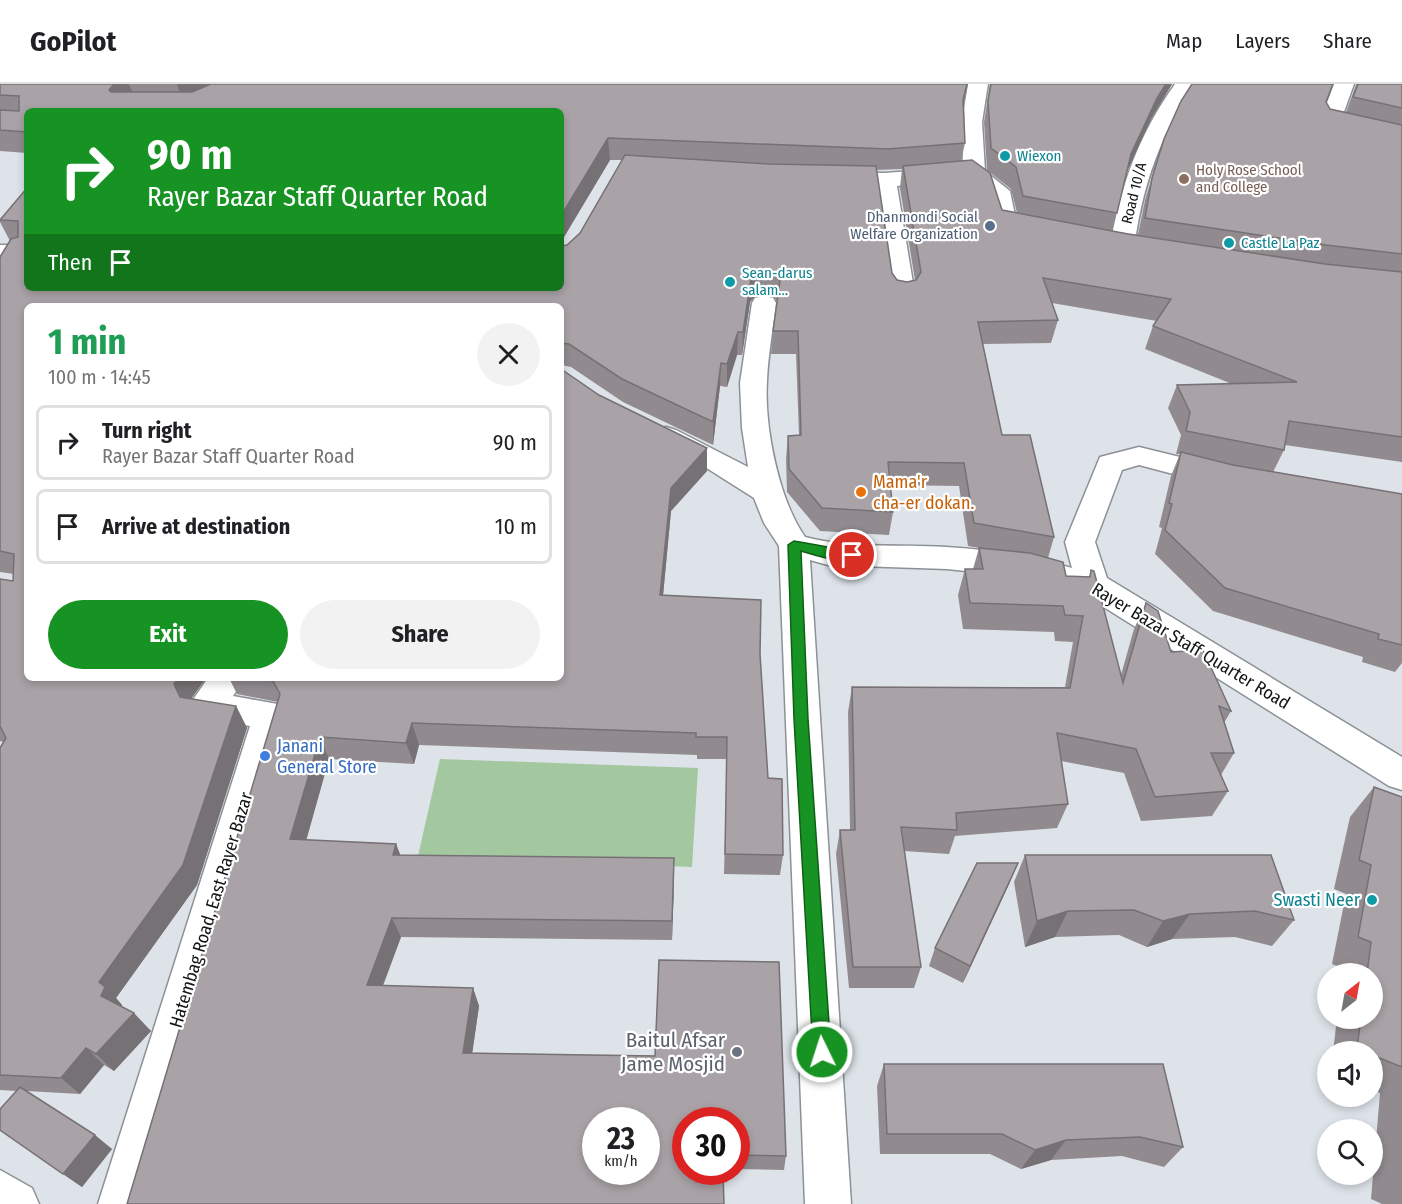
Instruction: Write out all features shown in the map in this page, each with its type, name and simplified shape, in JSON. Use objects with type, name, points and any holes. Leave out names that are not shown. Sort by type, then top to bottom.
[{"type":"street","points":[[974,173],[972,122],[978,84]]},
{"type":"street","name":"Road 10/A","points":[[1179,256],[1111,245],[1128,204],[1144,152],[1160,121],[1185,84]]},
{"type":"street","points":[[1344,84],[1329,124],[1402,140]]},
{"type":"street","points":[[814,178],[885,180],[974,173],[999,191],[1006,225],[1058,235]]},
{"type":"street","points":[[885,180],[903,295]]},
{"type":"street","points":[[0,252],[24,252]]},
{"type":"street","points":[[764,303],[753,383],[756,428],[767,492],[779,523],[794,545],[801,719],[828,1204]]},
{"type":"street","points":[[643,425],[716,460],[767,492]]},
{"type":"street","points":[[1093,585],[1080,542],[1110,464],[1139,456],[1245,481]]},
{"type":"street","name":"Rayer Bazar Staff Quarter Road","points":[[794,545],[828,554],[947,558],[1022,566],[1093,585],[1402,776]]},
{"type":"street","name":"Hatembag Road, East Rayer Bazar","points":[[121,1204],[271,715],[205,706],[226,681]]},
{"type":"street","points":[[0,1193],[16,1204]]},
{"type":"green space","points":[[440,759],[698,768],[692,867],[418,856]]},
{"type":"building","points":[[0,84],[114,84],[109,90],[111,92],[192,92],[211,84],[967,84],[963,100],[965,143],[888,149],[608,138],[564,211],[564,108],[24,108],[24,132],[0,130],[0,110],[19,111],[19,96],[0,95]]},
{"type":"building","points":[[991,84],[1166,84],[1131,154],[1117,213],[1023,196],[1016,167],[991,148],[988,101]]},
{"type":"building","points":[[1192,84],[1333,84],[1326,102],[1330,109],[1402,125],[1402,254],[1145,218],[1152,178],[1164,139],[1181,101]]},
{"type":"building","points":[[1358,84],[1402,84],[1402,108],[1353,97]]},
{"type":"building","points":[[625,155],[769,164],[876,166],[892,273],[897,280],[907,282],[916,280],[921,272],[903,166],[972,160],[990,173],[1002,210],[1128,234],[1325,264],[1402,272],[1402,437],[1289,421],[1284,450],[1186,431],[1190,412],[1177,385],[1297,382],[1153,326],[1171,299],[1043,278],[1058,320],[978,322],[1002,435],[1030,435],[1054,537],[974,523],[964,463],[888,462],[893,512],[822,508],[789,469],[788,436],[801,435],[798,331],[773,331],[780,281],[775,273],[755,273],[751,279],[743,332],[738,332],[727,364],[721,363],[713,422],[622,379],[569,344],[564,343],[564,303],[24,303],[24,681],[176,681],[174,684],[180,697],[236,706],[183,865],[99,982],[105,987],[101,996],[134,1013],[96,1054],[86,1048],[61,1078],[0,1075],[0,748],[6,738],[0,726],[0,579],[13,581],[14,554],[0,551],[0,257],[11,239],[18,237],[18,221],[0,220],[24,192],[24,291],[564,291],[564,246],[580,233]]},
{"type":"building","points":[[564,371],[599,395],[707,448],[671,488],[660,595],[761,600],[760,654],[768,778],[782,779],[783,855],[725,854],[727,737],[696,737],[696,733],[412,723],[406,743],[320,737],[290,839],[396,844],[393,855],[674,858],[672,921],[392,918],[367,985],[473,988],[463,1053],[655,1056],[659,960],[779,962],[786,1156],[750,1155],[750,1107],[672,1107],[672,1185],[723,1185],[724,1204],[127,1204],[280,694],[273,681],[564,681]]},
{"type":"building","points":[[1181,452],[1233,465],[1402,494],[1402,645],[1378,639],[1379,634],[1225,588],[1165,530]]},
{"type":"building","points":[[979,548],[1030,553],[1063,562],[1066,576],[1090,577],[1091,570],[1094,571],[1123,683],[1146,603],[1158,611],[1171,652],[1203,650],[1231,711],[1219,706],[1234,753],[1211,753],[1228,791],[1155,797],[1136,749],[1057,733],[1068,804],[956,813],[957,830],[901,827],[921,967],[853,967],[840,830],[855,830],[852,687],[1070,688],[1083,616],[1065,615],[1063,606],[970,603],[965,569],[983,569]]},
{"type":"building","points":[[1374,787],[1402,797],[1402,1067],[1383,1059],[1383,1041],[1358,1041],[1360,1029],[1383,1029],[1383,963],[1368,963],[1371,942],[1358,937],[1371,865],[1359,860]]},
{"type":"building","points":[[1025,855],[1271,855],[1294,920],[1255,911],[1190,914],[1163,921],[1134,910],[1068,911],[1037,921]]},
{"type":"building","points":[[977,863],[1018,863],[970,966],[935,948]]},
{"type":"building","points":[[884,1064],[1163,1064],[1183,1147],[1140,1137],[1066,1140],[1035,1150],[1002,1134],[887,1134]]},
{"type":"building","points":[[20,1087],[95,1135],[63,1174],[0,1130],[0,1109]]},
{"type":"place","name":"Wiexon","points":[[1005,156]]},
{"type":"place","name":"Holy Rose School and College","points":[[1184,179]]},
{"type":"place","name":"Dhanmondi Social Welfare Organization","points":[[990,226]]},
{"type":"place","name":"Castle La Paz","points":[[1229,243]]},
{"type":"place","name":"Sean-darus salam...","points":[[730,282]]},
{"type":"place","name":"Mama'r cha-er dokan.","points":[[861,492]]},
{"type":"place","name":"Janani General Store","points":[[265,756]]},
{"type":"place","name":"Swasti Neer","points":[[1372,900]]},
{"type":"place","name":"Baitul Afsar Jame Mosjid","points":[[737,1052]]},
{"type":"route","points":[[822,1052],[801,719],[794,545],[828,554],[852,555]]}]
